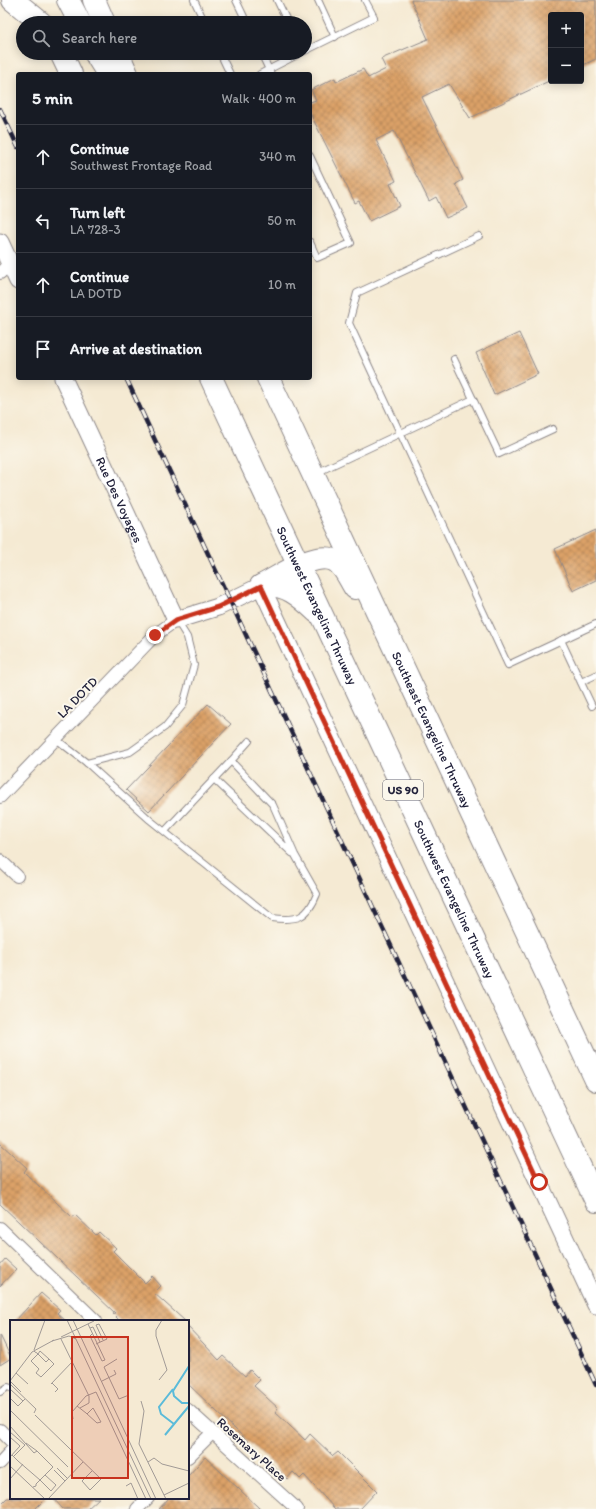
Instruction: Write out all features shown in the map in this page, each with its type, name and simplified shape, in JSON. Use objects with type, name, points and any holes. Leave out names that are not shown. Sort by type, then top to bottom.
[{"type":"highway","points":[[13,0],[32,16]]},
{"type":"highway","points":[[37,0],[45,16]]},
{"type":"highway","points":[[68,0],[76,16]]},
{"type":"highway","points":[[94,0],[101,16]]},
{"type":"highway","points":[[64,60],[70,72]]},
{"type":"highway","points":[[99,60],[107,72]]},
{"type":"highway","points":[[121,60],[126,72]]},
{"type":"highway","name":"Southwest Evangeline Thruway","points":[[212,380],[596,1202]]},
{"type":"highway","name":"Southeast Evangeline Thruway","points":[[269,380],[596,1080]]},
{"type":"highway","points":[[261,586],[318,558],[333,559],[344,569],[354,587],[376,607]]},
{"type":"highway","points":[[261,586],[272,584],[286,588],[304,600],[323,618]]},
{"type":"main road","points":[[0,242],[5,268],[16,279]]},
{"type":"main road","name":"Rue Des Voyages","points":[[64,380],[176,620]]},
{"type":"main road","points":[[176,620],[218,607],[261,586],[596,1305]]},
{"type":"street","name":"LA DOTD","points":[[0,797],[155,635],[176,620]]},
{"type":"street","points":[[0,860],[17,876]]},
{"type":"street","points":[[0,1228],[95,1320]]},
{"type":"street","name":"Rosemary Place","points":[[189,1411],[297,1509]]},
{"type":"street","points":[[0,1430],[10,1440]]},
{"type":"street","points":[[189,1456],[212,1433]]},
{"type":"street","points":[[0,1463],[10,1452]]},
{"type":"street","points":[[137,1509],[147,1499]]},
{"type":"lane","points":[[194,0],[202,16]]},
{"type":"lane","points":[[236,0],[244,16]]},
{"type":"lane","points":[[277,0],[285,16]]},
{"type":"lane","points":[[318,0],[335,37]]},
{"type":"lane","points":[[312,48],[374,17],[365,0]]},
{"type":"lane","points":[[223,60],[229,72]]},
{"type":"lane","points":[[264,60],[270,72],[290,60]]},
{"type":"lane","points":[[312,160],[352,243],[318,258],[312,246]]},
{"type":"lane","points":[[479,236],[357,293],[349,323],[508,665],[596,624]]},
{"type":"lane","points":[[454,359],[499,454],[553,429]]},
{"type":"lane","points":[[313,474],[473,399]]},
{"type":"lane","points":[[87,763],[130,752],[165,727],[183,705],[194,665],[187,637],[176,620]]},
{"type":"lane","points":[[561,640],[592,706]]},
{"type":"lane","points":[[581,682],[596,675]]},
{"type":"lane","points":[[56,738],[165,831],[272,918],[286,920],[301,918],[312,908],[317,894],[295,855],[273,805],[231,762]]},
{"type":"lane","points":[[165,831],[249,741]]},
{"type":"lane","points":[[214,778],[295,855]]},
{"type":"lane","points":[[0,1392],[10,1388]]},
{"type":"building","points":[[411,0],[596,0],[596,59],[584,65],[584,12],[548,12],[548,81],[470,118],[449,84],[422,97],[463,180],[456,184],[468,208],[446,218],[436,197],[429,201],[394,131],[376,140],[396,181],[390,184],[400,206],[369,221],[359,201],[355,203],[312,117],[312,101],[316,100],[312,90],[335,78],[336,82],[363,69],[368,78],[386,69],[381,59],[428,39]]},
{"type":"building","points":[[519,333],[538,374],[494,395],[476,353]]},
{"type":"building","points":[[596,530],[596,580],[573,591],[555,549]]},
{"type":"building","points":[[208,704],[231,724],[149,811],[126,790]]},
{"type":"building","points":[[0,1143],[27,1168],[24,1172],[72,1217],[75,1215],[96,1235],[99,1232],[116,1248],[113,1251],[145,1283],[152,1276],[161,1286],[154,1293],[184,1320],[119,1320],[113,1314],[115,1313],[0,1204]]},
{"type":"building","points":[[5,1259],[16,1269],[0,1286],[0,1265]]},
{"type":"building","points":[[41,1293],[60,1310],[57,1313],[65,1320],[16,1320]]},
{"type":"building","points":[[189,1328],[219,1360],[223,1356],[245,1376],[250,1370],[260,1380],[254,1386],[278,1408],[275,1412],[305,1440],[310,1434],[333,1456],[338,1452],[377,1491],[360,1509],[335,1509],[304,1475],[300,1479],[293,1472],[287,1479],[189,1385]]},
{"type":"building","points":[[0,1335],[10,1359],[0,1365]]},
{"type":"building","points":[[205,1457],[260,1509],[159,1509],[168,1499],[189,1499],[189,1475]]},
{"type":"building","points":[[7,1498],[45,1499],[35,1509],[0,1509],[0,1505]]},
{"type":"building","points":[[54,1499],[98,1499],[87,1509],[63,1509]]},
{"type":"railway","points":[[0,109],[16,143]]},
{"type":"railway","points":[[127,380],[596,1385]]},
{"type":"route","points":[[155,635],[176,620],[231,602],[261,586],[539,1182]]}]
